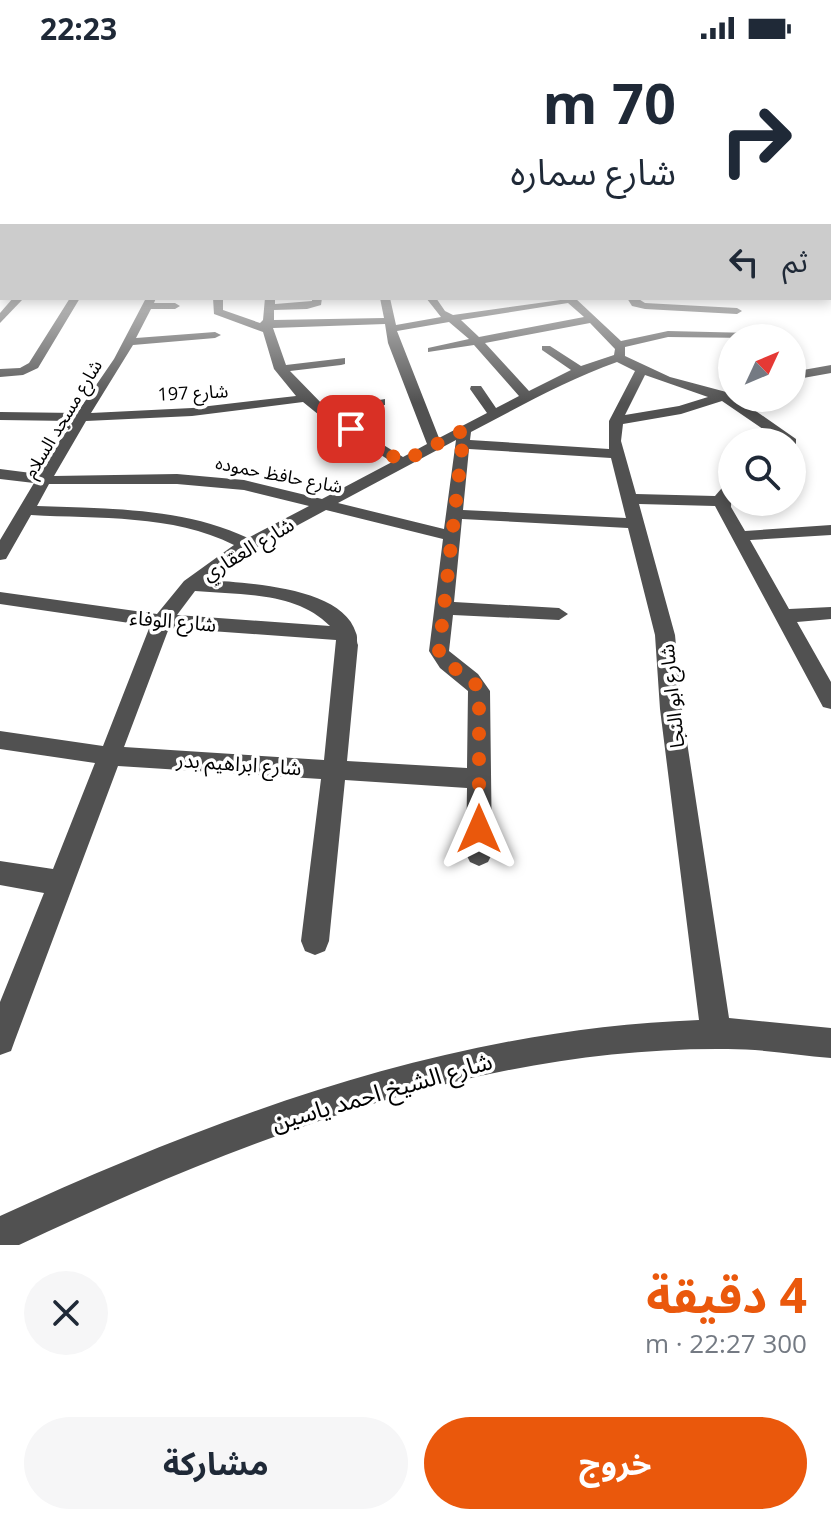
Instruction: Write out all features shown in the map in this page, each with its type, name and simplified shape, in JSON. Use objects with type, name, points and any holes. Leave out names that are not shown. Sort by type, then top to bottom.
[{"type":"street","points":[[0,320],[17,300]]},
{"type":"street","points":[[0,373],[23,371],[34,365],[74,300]]},
{"type":"street","points":[[218,300],[218,312],[265,326],[390,325],[451,319],[564,300]]},
{"type":"street","points":[[317,300],[311,306],[269,303],[265,326],[280,369],[306,398],[325,413],[402,462]]},
{"type":"street","points":[[385,300],[390,325],[435,445]]},
{"type":"street","points":[[432,300],[441,313],[463,326],[527,397]]},
{"type":"street","points":[[571,300],[619,351],[642,370],[718,392]]},
{"type":"street","points":[[634,300],[640,305],[659,307],[681,303],[737,311]]},
{"type":"street","points":[[731,300],[743,324]]},
{"type":"street","points":[[148,302],[175,306]]},
{"type":"street","name":"شارع مسجد السلام","points":[[2,547],[47,479],[128,342],[148,302]]},
{"type":"street","points":[[659,307],[668,334]]},
{"type":"street","points":[[432,350],[592,319]]},
{"type":"street","points":[[541,329],[558,340]]},
{"type":"street","name":"شارع العقاري","points":[[0,1040],[162,621],[190,585],[207,570],[248,545],[325,503],[435,445],[463,437],[494,414],[619,351],[668,334],[718,335]]},
{"type":"street","points":[[128,342],[215,335]]},
{"type":"street","points":[[546,348],[580,371]]},
{"type":"street","points":[[280,369],[341,361]]},
{"type":"street","points":[[806,373],[831,369]]},
{"type":"street","name":"شارع ابو النجا","points":[[642,370],[627,392],[616,421],[614,441],[665,635],[671,709],[716,1034]]},
{"type":"street","points":[[476,389],[494,414]]},
{"type":"street","name":"شارع 197","points":[[0,416],[82,417],[227,410],[306,398]]},
{"type":"street","points":[[616,421],[681,410],[718,398]]},
{"type":"street","points":[[325,413],[380,402]]},
{"type":"street","points":[[749,412],[772,428]]},
{"type":"street","points":[[479,854],[479,691],[472,679],[439,656],[463,437],[618,454]]},
{"type":"street","name":"شارع حافظ حموده","points":[[0,474],[47,479],[222,482],[325,503],[452,536]]},
{"type":"street","points":[[630,499],[718,494]]},
{"type":"street","points":[[28,510],[184,522],[229,534],[248,545]]},
{"type":"street","points":[[454,514],[636,523]]},
{"type":"street","points":[[734,516],[740,536],[831,701]]},
{"type":"street","points":[[740,536],[831,530]]},
{"type":"street","points":[[190,585],[279,595],[318,604],[333,613],[347,634],[315,941]]},
{"type":"street","name":"شارع الوفاء","points":[[0,598],[162,621],[347,634]]},
{"type":"street","points":[[444,608],[559,614]]},
{"type":"street","points":[[784,616],[831,613]]},
{"type":"street","name":"شارع ابراهيم بدر","points":[[0,740],[109,756],[479,779]]},
{"type":"street","points":[[0,873],[59,883]]},
{"type":"street","name":"شارع الشيخ احمد ياسين","points":[[0,1235],[139,1170],[321,1106],[422,1075],[521,1053],[618,1039],[716,1034],[800,1038],[831,1043]]},
{"type":"route","points":[[351,429],[402,462],[464,430],[439,656],[472,679],[479,691],[479,829]]}]
